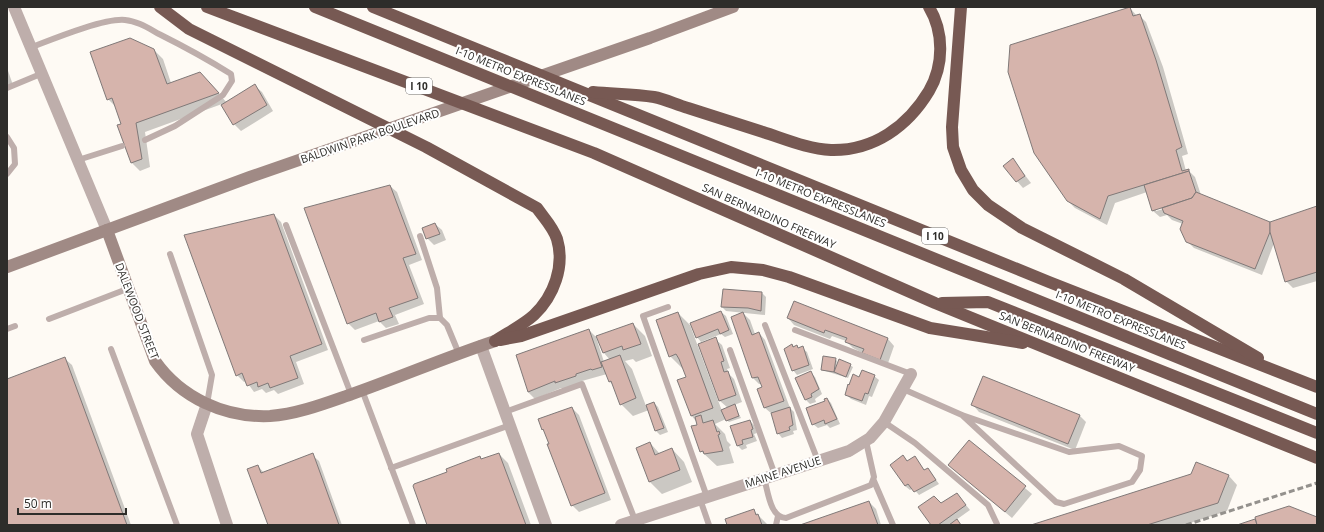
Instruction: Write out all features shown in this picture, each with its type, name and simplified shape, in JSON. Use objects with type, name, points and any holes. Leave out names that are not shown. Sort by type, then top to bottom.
[{"type":"highway","points":[[160,7],[189,29],[426,147],[536,208],[548,222],[557,238],[560,262],[558,275],[550,296],[533,316],[495,341]]},
{"type":"highway","name":"SAN BERNARDINO FREEWAY","points":[[207,7],[587,150],[935,303],[1046,346],[1317,458]]},
{"type":"highway","points":[[227,7],[242,20]]},
{"type":"highway","name":"I-10 METRO EXPRESSLANES","points":[[315,7],[1317,414]]},
{"type":"highway","name":"I 10","points":[[373,7],[1049,282],[1317,387]]},
{"type":"highway","points":[[580,91],[654,97],[798,144],[829,150],[850,149],[871,143],[888,135],[907,121],[921,105],[932,86],[939,60],[941,38],[937,23],[929,7]]},
{"type":"highway","points":[[959,10],[952,104],[953,148],[961,170],[973,190],[988,205],[1022,228],[1124,279],[1292,377]]},
{"type":"highway","points":[[495,341],[521,336],[699,274],[731,267],[763,270],[789,277],[930,328],[1046,346]]},
{"type":"highway","points":[[935,303],[988,302],[1317,433]]},
{"type":"main road","name":"BALDWIN PARK BOULEVARD","points":[[7,266],[250,177],[353,143],[650,38],[733,7]]},
{"type":"main road","name":"DALEWOOD STREET","points":[[107,230],[154,361],[164,375],[177,387],[207,404],[243,414],[271,416],[300,410],[356,392],[495,341]]},
{"type":"street","name":"DALEWOOD STREET","points":[[14,7],[43,73],[107,230]]},
{"type":"street","points":[[481,346],[546,525]]},
{"type":"street","name":"MAINE AVENUE","points":[[621,525],[849,451],[866,441],[884,422],[911,374]]},
{"type":"street","points":[[207,404],[197,434],[227,525]]},
{"type":"lane","points":[[32,47],[114,20],[125,20],[141,25],[198,53],[231,74],[232,81],[223,95],[175,126],[145,140]]},
{"type":"lane","points":[[7,88],[43,73]]},
{"type":"lane","points":[[7,137],[14,148],[15,164],[7,174]]},
{"type":"lane","points":[[78,160],[122,146]]},
{"type":"lane","points":[[286,225],[356,392],[391,468],[413,525]]},
{"type":"lane","points":[[420,236],[437,288],[440,318],[447,325],[459,354]]},
{"type":"lane","points":[[170,254],[212,375],[207,404]]},
{"type":"lane","points":[[49,319],[127,289]]},
{"type":"lane","points":[[668,307],[643,316],[704,498],[709,525]]},
{"type":"lane","points":[[364,340],[429,318],[440,318]]},
{"type":"lane","points":[[7,329],[15,326]]},
{"type":"lane","points":[[765,326],[818,461]]},
{"type":"lane","points":[[795,330],[911,374]]},
{"type":"lane","points":[[111,349],[178,525]]},
{"type":"lane","points":[[730,350],[770,477],[774,513],[778,516],[786,518],[871,485],[874,481]]},
{"type":"lane","points":[[505,412],[582,384],[635,520]]},
{"type":"lane","points":[[903,389],[962,415],[1069,452],[1119,446],[1142,456],[1140,470],[1132,482],[1064,504],[1056,502],[962,415]]},
{"type":"lane","points":[[884,422],[915,443],[988,505],[997,524]]},
{"type":"lane","points":[[391,468],[510,425]]},
{"type":"lane","points":[[866,441],[874,481],[893,525]]},
{"type":"lane","points":[[776,525],[778,516]]},
{"type":"building","points":[[1130,7],[1133,16],[1140,14],[1156,60],[1182,147],[1176,150],[1182,171],[1189,169],[1189,171],[1108,196],[1100,219],[1067,201],[1034,153],[1008,72],[1010,45]]},
{"type":"building","points":[[130,38],[154,49],[167,84],[200,72],[219,93],[136,123],[142,159],[131,163],[117,125],[121,124],[112,98],[107,100],[90,52]]},
{"type":"building","points":[[255,84],[267,105],[233,125],[221,105]]},
{"type":"building","points":[[1013,158],[1025,176],[1016,182],[1003,166]]},
{"type":"building","points":[[1189,171],[1196,192],[1192,198],[1152,211],[1144,185]]},
{"type":"building","points":[[390,185],[416,254],[403,258],[418,298],[389,308],[393,317],[379,322],[376,313],[347,324],[304,208]]},
{"type":"building","points":[[1196,192],[1270,222],[1270,232],[1255,269],[1186,242],[1180,229],[1183,221],[1164,213],[1162,208],[1192,198]]},
{"type":"building","points":[[1317,206],[1317,272],[1285,282],[1270,232],[1270,222]]},
{"type":"building","points":[[274,214],[322,344],[290,356],[298,378],[270,388],[268,383],[258,387],[257,382],[247,386],[242,373],[236,376],[184,235]]},
{"type":"building","points":[[435,223],[440,234],[426,239],[422,228]]},
{"type":"building","points":[[723,289],[762,292],[761,311],[748,308],[721,307]]},
{"type":"building","points":[[794,301],[888,338],[880,360],[862,353],[864,349],[845,342],[847,338],[825,330],[824,333],[787,318]]},
{"type":"building","points":[[721,311],[729,330],[720,334],[718,329],[696,338],[690,323]]},
{"type":"building","points":[[678,312],[713,408],[691,416],[677,380],[686,377],[676,354],[669,357],[656,320]]},
{"type":"building","points":[[743,312],[752,335],[759,332],[784,401],[764,408],[757,389],[762,387],[758,377],[752,378],[731,317]]},
{"type":"building","points":[[633,323],[641,344],[623,350],[622,346],[603,353],[596,336]]},
{"type":"building","points":[[589,329],[602,367],[576,374],[576,376],[555,383],[555,381],[528,392],[516,355]]},
{"type":"building","points":[[716,337],[724,361],[721,362],[724,372],[728,371],[736,395],[719,401],[698,344]]},
{"type":"building","points":[[792,344],[793,347],[797,345],[798,348],[803,346],[809,365],[792,371],[784,349]]},
{"type":"building","points":[[620,355],[636,398],[620,405],[611,381],[609,382],[601,362]]},
{"type":"building","points":[[823,356],[836,358],[834,372],[821,370]]},
{"type":"building","points":[[65,357],[127,525],[7,525],[7,379]]},
{"type":"building","points":[[839,359],[851,364],[846,377],[834,372]]},
{"type":"building","points":[[862,370],[875,375],[868,394],[865,393],[862,401],[845,395],[853,374],[859,377]]},
{"type":"building","points":[[811,371],[819,389],[811,394],[812,397],[805,400],[795,378]]},
{"type":"building","points":[[983,376],[1080,415],[1068,444],[971,405]]},
{"type":"building","points":[[827,398],[837,419],[825,424],[824,420],[812,425],[806,408],[825,401],[824,399]]},
{"type":"building","points":[[654,402],[664,428],[655,431],[646,405]]},
{"type":"building","points":[[735,404],[739,416],[726,421],[721,410]]},
{"type":"building","points":[[572,407],[605,493],[571,506],[547,444],[549,444],[538,419]]},
{"type":"building","points":[[790,407],[793,425],[789,427],[790,430],[777,434],[771,413]]},
{"type":"building","points":[[701,415],[703,423],[713,420],[717,432],[719,431],[720,434],[718,435],[723,451],[704,454],[703,451],[700,452],[691,426],[697,425],[695,417]]},
{"type":"building","points":[[750,420],[753,429],[751,430],[753,437],[742,440],[743,444],[737,446],[730,426]]},
{"type":"building","points":[[969,440],[1026,486],[1005,512],[948,465]]},
{"type":"building","points":[[650,442],[655,455],[672,448],[680,470],[649,482],[636,448]]},
{"type":"building","points":[[313,453],[339,525],[268,525],[247,469],[258,465],[261,473]]},
{"type":"building","points":[[499,453],[526,525],[427,525],[413,486],[414,484],[447,472],[446,469],[480,456],[481,459]]},
{"type":"building","points":[[903,455],[907,461],[915,456],[924,470],[928,468],[936,480],[914,492],[908,484],[905,486],[890,465]]},
{"type":"building","points":[[1196,462],[1229,475],[1218,503],[1147,525],[1031,525],[1191,474]]},
{"type":"building","points":[[957,493],[966,505],[938,525],[931,525],[918,507],[934,496],[941,503]]},
{"type":"building","points":[[869,501],[878,525],[800,525]]},
{"type":"building","points":[[1289,506],[1317,517],[1317,525],[1257,525],[1255,517]]},
{"type":"building","points":[[754,509],[756,515],[758,514],[762,525],[727,525],[725,519]]},
{"type":"building","points":[[957,519],[961,525],[949,525]]},
{"type":"building","points":[[1255,519],[1257,525],[1237,525]]},
{"type":"railway","points":[[1186,525],[1317,483]]}]
